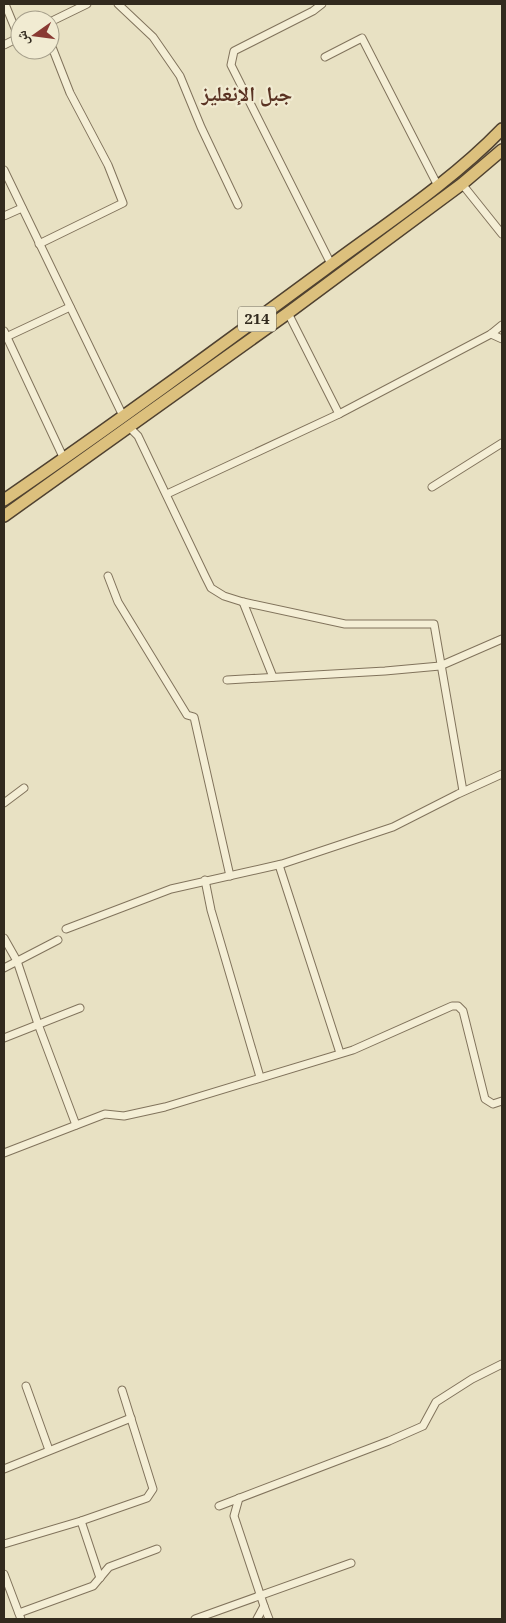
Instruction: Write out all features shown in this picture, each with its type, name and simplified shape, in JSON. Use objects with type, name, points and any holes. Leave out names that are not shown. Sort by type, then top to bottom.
[{"type":"highway","name":"214","points":[[4,500],[64,459],[438,186],[502,129]]},
{"type":"highway","name":"214","points":[[4,516],[288,312],[462,184],[502,150]]},
{"type":"street","points":[[5,4],[10,16]]},
{"type":"street","points":[[60,17],[87,4]]},
{"type":"street","points":[[118,4],[153,37],[180,76],[201,127],[238,206]]},
{"type":"street","points":[[322,4],[234,51],[231,65],[331,264]]},
{"type":"street","points":[[325,57],[362,38],[438,186]]},
{"type":"street","points":[[39,244],[123,203],[108,165],[70,93],[57,60]]},
{"type":"street","points":[[4,170],[123,416]]},
{"type":"street","points":[[462,184],[502,234]]},
{"type":"street","points":[[4,216],[22,208]]},
{"type":"street","points":[[64,459],[5,335],[70,308]]},
{"type":"street","points":[[288,312],[339,414]]},
{"type":"street","points":[[167,494],[339,414],[491,334],[502,325]]},
{"type":"street","points":[[491,334],[502,339]]},
{"type":"street","points":[[129,427],[138,436],[211,588],[224,596],[243,602],[346,624],[434,624],[463,791]]},
{"type":"street","points":[[432,487],[502,443]]},
{"type":"street","points":[[108,576],[122,610],[187,715],[194,717],[230,876]]},
{"type":"street","points":[[243,602],[273,677]]},
{"type":"street","points":[[227,680],[385,672],[440,666],[502,639]]},
{"type":"street","points":[[66,929],[171,889],[279,865],[393,827],[463,791],[502,774]]},
{"type":"street","points":[[4,802],[24,788]]},
{"type":"street","points":[[279,865],[340,1053]]},
{"type":"street","points":[[205,880],[211,910],[260,1077]]},
{"type":"street","points":[[4,938],[17,961],[38,1024],[76,1125]]},
{"type":"street","points":[[4,968],[58,940]]},
{"type":"street","points":[[4,1153],[105,1114],[124,1116],[165,1108],[260,1077],[353,1050],[452,1006],[458,1006],[463,1011],[485,1099],[494,1104],[502,1101]]},
{"type":"street","points":[[4,1038],[80,1008]]},
{"type":"street","points":[[219,1506],[389,1441],[423,1426],[436,1402],[472,1379],[502,1364]]},
{"type":"street","points":[[26,1386],[49,1450]]},
{"type":"street","points":[[4,1544],[81,1521],[147,1498],[153,1489],[122,1390]]},
{"type":"street","points":[[4,1469],[131,1418]]},
{"type":"street","points":[[239,1498],[234,1516],[269,1619]]},
{"type":"street","points":[[81,1521],[100,1578]]},
{"type":"street","points":[[4,1574],[20,1616],[93,1586],[109,1567],[157,1549]]},
{"type":"street","points":[[195,1619],[351,1563]]},
{"type":"street","points":[[257,1619],[264,1606]]},
{"type":"district","name":"جبل الإنغليز","points":[[247,94]]}]
